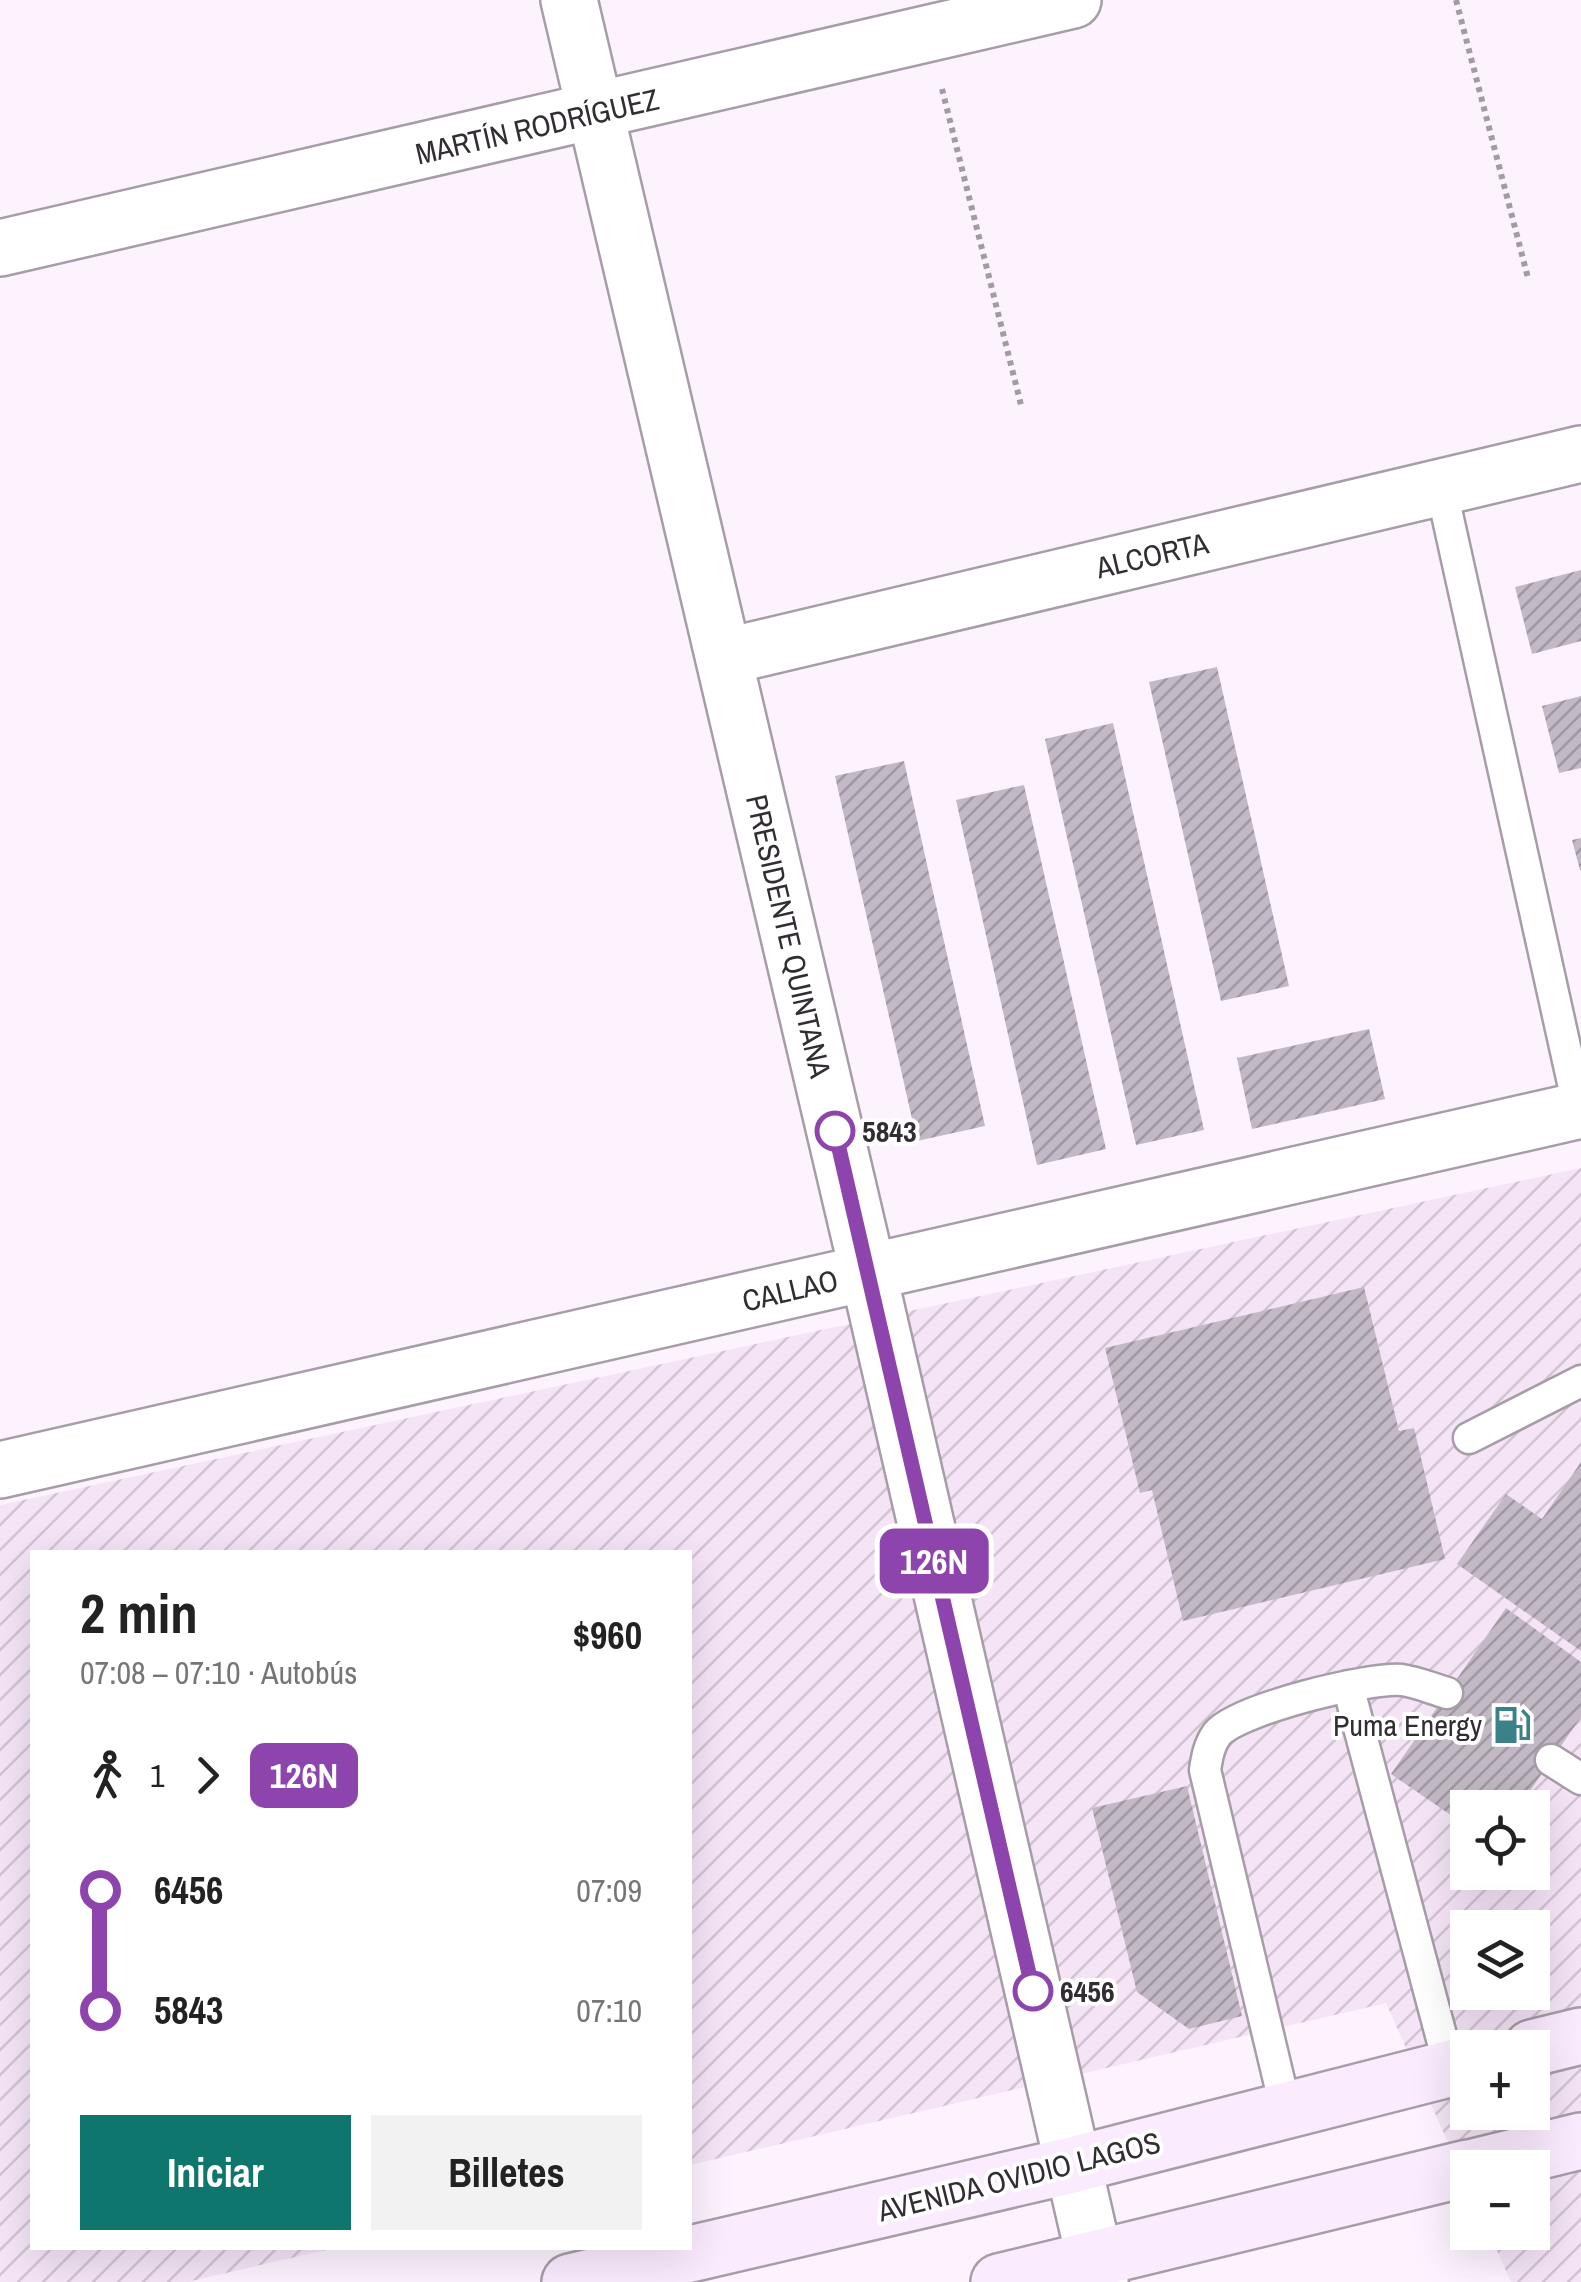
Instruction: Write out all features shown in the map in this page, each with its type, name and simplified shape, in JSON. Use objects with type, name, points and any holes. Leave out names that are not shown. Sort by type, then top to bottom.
[{"type":"main road","points":[[1550,2044],[1581,2036]]},
{"type":"main road","name":"AVENIDA OVIDIO LAGOS","points":[[570,2282],[1072,2165],[1450,2069]]},
{"type":"main road","points":[[1541,2150],[1581,2140]]},
{"type":"main road","points":[[999,2282],[1098,2270],[1450,2173]]},
{"type":"street","name":"PRESIDENTE QUINTANA","points":[[570,0],[1098,2270]]},
{"type":"street","name":"MARTÍN RODRÍGUEZ","points":[[0,248],[1074,0]]},
{"type":"street","name":"ALCORTA","points":[[724,656],[1581,454]]},
{"type":"street","name":"CALLAO","points":[[0,1470],[1580,1110]]},
{"type":"lane","points":[[1440,487],[1580,1110]]},
{"type":"lane","points":[[1469,1438],[1581,1381]]},
{"type":"lane","points":[[1286,2110],[1205,1770],[1208,1752],[1217,1734],[1246,1715],[1348,1686],[1402,1680],[1447,1693]]},
{"type":"lane","points":[[1348,1686],[1450,2036]]},
{"type":"lane","points":[[1551,1760],[1581,1779]]},
{"type":"path","points":[[1456,0],[1528,278]]},
{"type":"path","points":[[929,34],[1022,409]]},
{"type":"shaded area","points":[[1581,1168],[1581,2282],[1511,2282],[1497,2250],[1550,2250],[1550,2150],[1451,2150],[1386,2003],[692,2165],[692,1550],[30,1550],[30,2250],[326,2250],[187,2282],[0,2282],[0,1505]]},
{"type":"building","points":[[1581,570],[1581,641],[1532,654],[1515,587]]},
{"type":"building","points":[[1217,667],[1289,986],[1221,1001],[1149,682]]},
{"type":"building","points":[[1581,696],[1581,768],[1559,773],[1542,706]]},
{"type":"building","points":[[1113,723],[1204,1130],[1136,1145],[1045,739]]},
{"type":"building","points":[[904,761],[985,1126],[917,1141],[835,776]]},
{"type":"building","points":[[1024,785],[1106,1149],[1037,1165],[956,800]]},
{"type":"building","points":[[1581,838],[1581,870],[1580,870],[1572,840]]},
{"type":"building","points":[[1369,1029],[1385,1099],[1252,1129],[1237,1058]]},
{"type":"building","points":[[1364,1287],[1399,1431],[1414,1428],[1445,1559],[1183,1621],[1152,1490],[1140,1493],[1105,1348]]},
{"type":"building","points":[[1581,1462],[1581,1651],[1457,1564],[1506,1494],[1542,1519]]},
{"type":"building","points":[[1506,1608],[1581,1662],[1581,1717],[1530,1790],[1450,1790],[1450,1815],[1391,1774]]},
{"type":"building","points":[[1187,1786],[1242,2016],[1189,2029],[1137,1992],[1092,1808]]},
{"type":"bus line","name":"126N","points":[[835,1131],[1033,1991]]},
{"type":"place","name":"5843","points":[[835,1131]]},
{"type":"place","name":"Puma Energy","points":[[1512,1725]]},
{"type":"place","name":"6456","points":[[1033,1991]]}]
